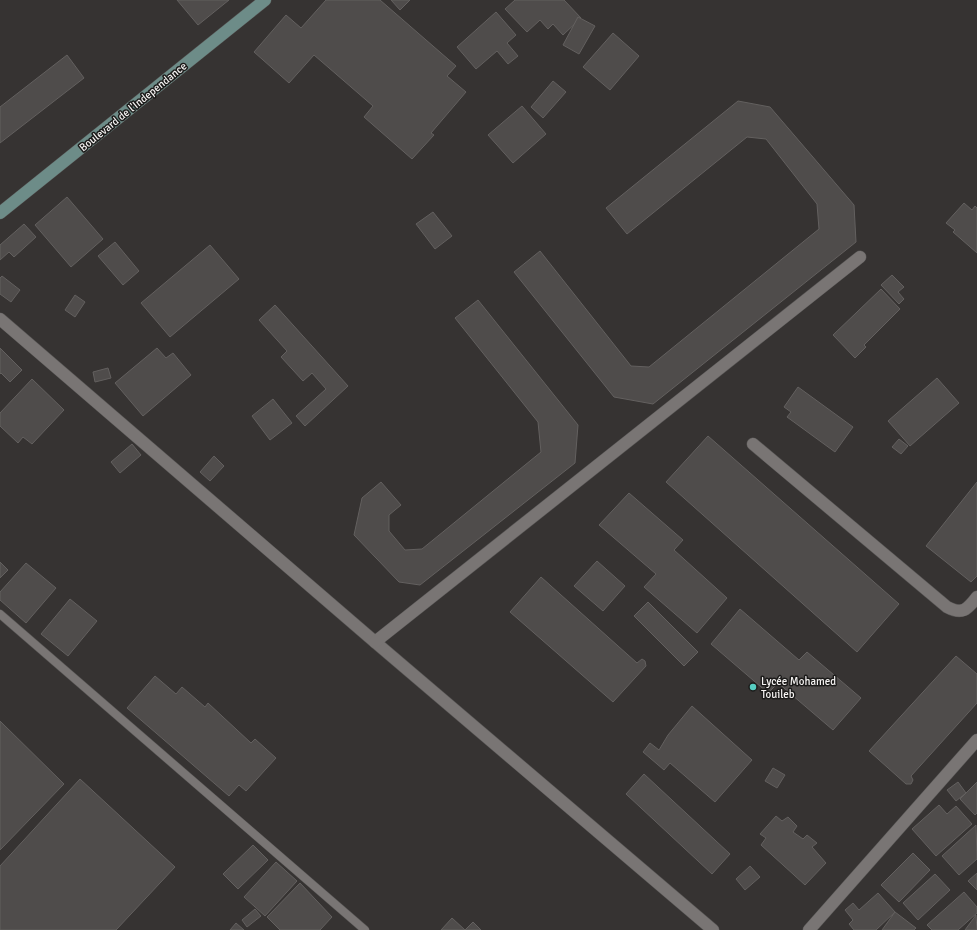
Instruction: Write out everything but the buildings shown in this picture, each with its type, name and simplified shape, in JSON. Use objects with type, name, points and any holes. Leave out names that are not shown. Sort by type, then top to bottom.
[{"type":"street","name":"Boulevard de l'Independance","points":[[0,213],[265,0]]},
{"type":"street","points":[[375,642],[860,257]]},
{"type":"street","points":[[0,319],[375,642],[713,930]]},
{"type":"street","points":[[753,444],[947,607],[956,612],[964,610],[977,597]]},
{"type":"street","points":[[809,930],[977,740]]},
{"type":"lane","points":[[0,614],[365,930]]},
{"type":"place","name":"Lycée Mohamed Touileb","points":[[753,687]]}]
